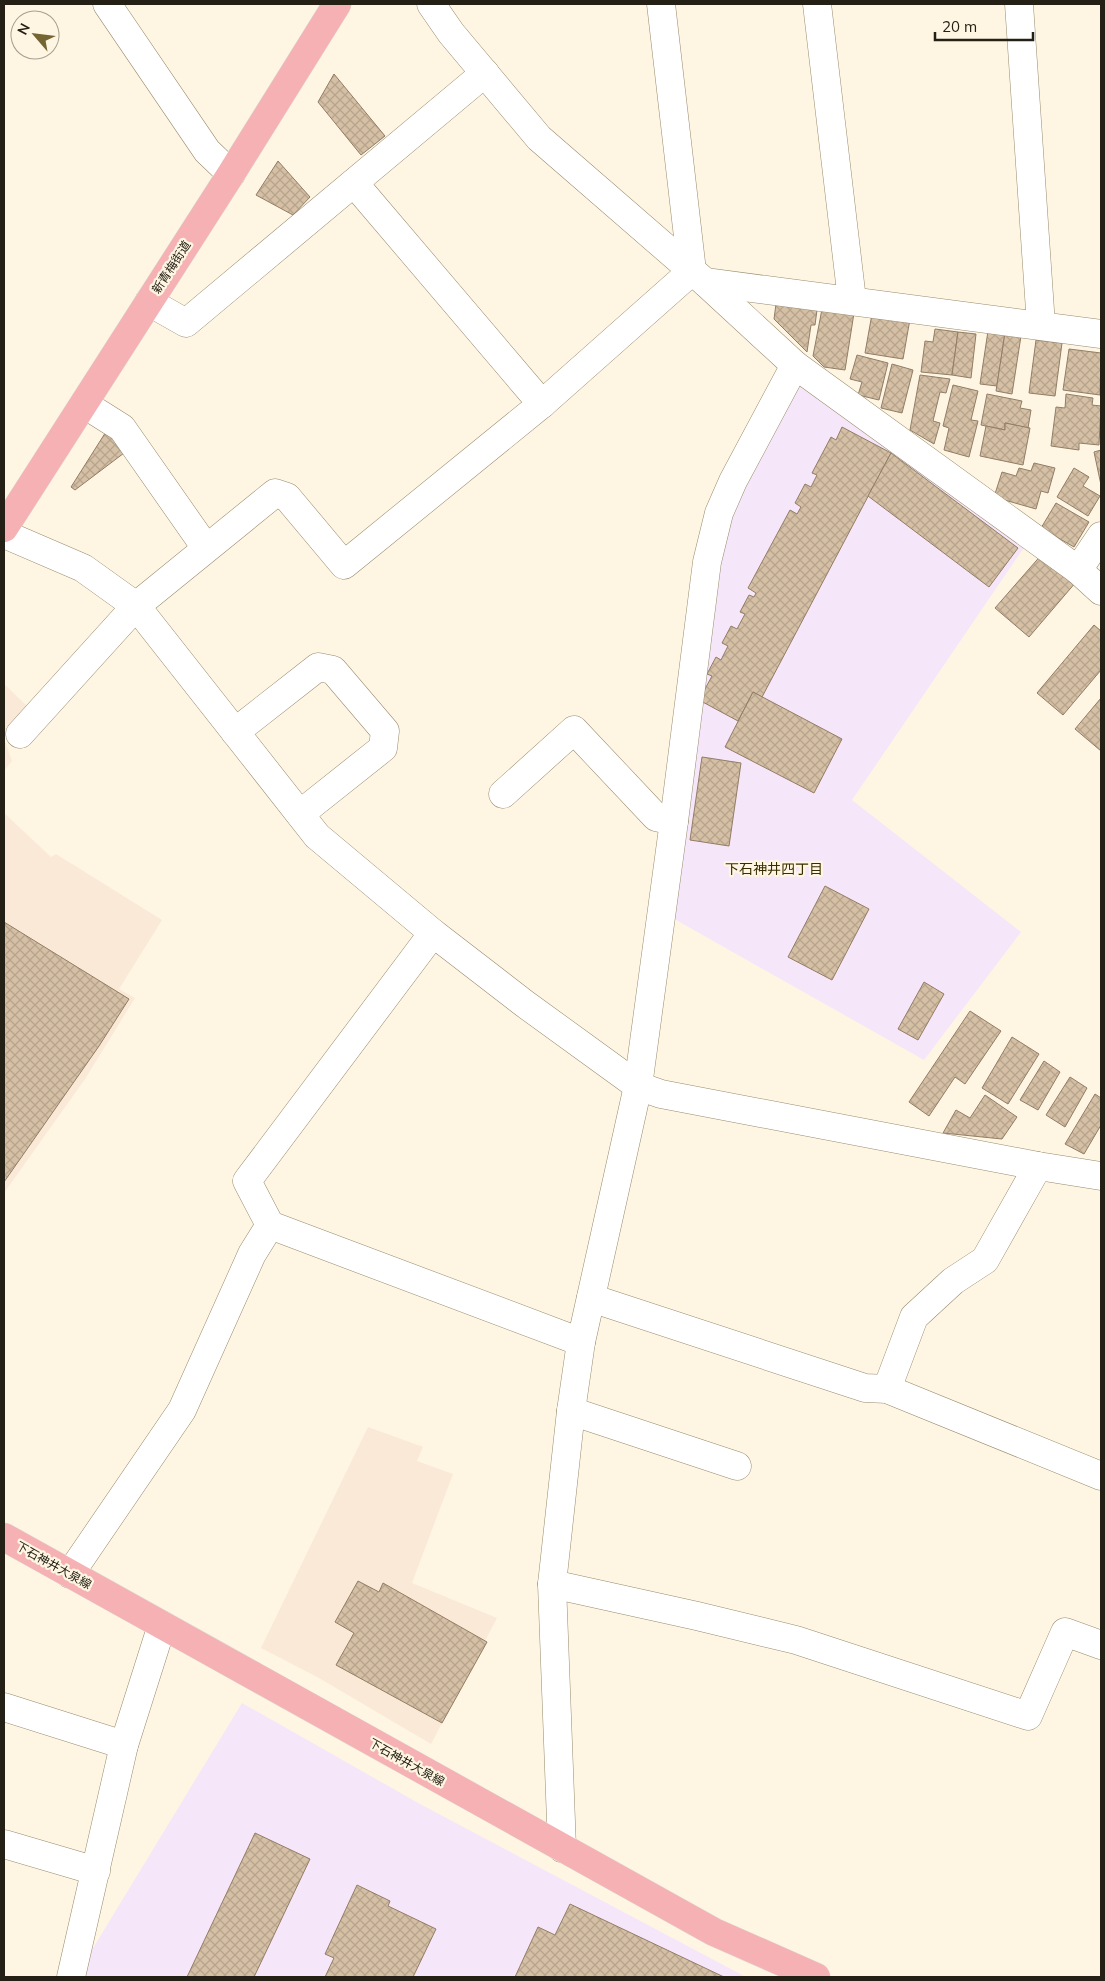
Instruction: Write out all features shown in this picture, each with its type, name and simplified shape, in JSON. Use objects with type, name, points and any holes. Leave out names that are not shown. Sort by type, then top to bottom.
[{"type":"main road","name":"新青梅街道","points":[[4,528],[337,4]]},
{"type":"main road","name":"下石神井大泉線","points":[[4,1536],[714,1932],[806,1975]]},
{"type":"street","points":[[107,4],[207,151],[230,174]]},
{"type":"street","points":[[431,4],[451,33],[539,138],[699,276],[795,365],[1078,570],[1101,591]]},
{"type":"street","points":[[661,4],[699,276]]},
{"type":"street","points":[[817,4],[852,300]]},
{"type":"street","points":[[1019,4],[1041,325]]},
{"type":"street","points":[[149,302],[186,323],[485,73]]},
{"type":"street","points":[[354,183],[542,404]]},
{"type":"street","points":[[20,734],[136,606],[275,493],[287,497],[344,565],[699,276],[852,300],[1101,334]]},
{"type":"street","points":[[562,1848],[552,1584],[571,1411],[581,1342],[638,1086],[707,562],[719,513],[733,481],[795,365]]},
{"type":"street","points":[[84,404],[122,428],[206,548]]},
{"type":"street","points":[[4,534],[83,568],[136,606],[317,836],[433,933],[525,1004],[638,1086],[661,1094],[1038,1166],[1101,1176]]},
{"type":"street","points":[[1078,570],[1101,536]]},
{"type":"street","points":[[235,732],[318,667],[333,670],[385,731],[382,748],[300,814]]},
{"type":"street","points":[[503,794],[574,730],[656,816],[674,822]]},
{"type":"street","points":[[433,933],[247,1181],[270,1225],[581,1342]]},
{"type":"street","points":[[887,1389],[914,1316],[953,1281],[985,1260],[1038,1166]]},
{"type":"street","points":[[70,1574],[182,1410],[252,1254],[270,1225]]},
{"type":"street","points":[[591,1298],[865,1388],[887,1389],[1101,1476]]},
{"type":"street","points":[[571,1411],[737,1466]]},
{"type":"street","points":[[552,1584],[796,1640],[1028,1716],[1065,1632],[1101,1645]]},
{"type":"street","points":[[72,1977],[124,1745],[162,1625]]},
{"type":"street","points":[[4,1708],[124,1745]]},
{"type":"street","points":[[4,1844],[96,1871]]},
{"type":"shaded area","points":[[800,381],[1025,546],[852,800],[1021,932],[924,1060],[669,916],[716,565],[731,509]]},
{"type":"shaded area","points":[[4,684],[27,706],[4,738]]},
{"type":"shaded area","points":[[4,738],[12,761],[4,771]]},
{"type":"shaded area","points":[[4,813],[51,857],[56,854],[162,920],[119,989],[135,998],[85,1079],[4,1193]]},
{"type":"shaded area","points":[[368,1427],[423,1447],[417,1461],[453,1474],[412,1583],[497,1618],[431,1744],[319,1678],[261,1648]]},
{"type":"shaded area","points":[[242,1703],[420,1804],[746,1977],[82,1977],[87,1958]]},
{"type":"building","points":[[334,74],[385,136],[361,155],[318,102]]},
{"type":"building","points":[[278,161],[310,197],[293,215],[256,195]]},
{"type":"building","points":[[776,304],[817,310],[815,325],[811,325],[807,352],[774,319]]},
{"type":"building","points":[[822,309],[854,313],[845,370],[824,367],[813,356]]},
{"type":"building","points":[[872,314],[910,319],[903,359],[865,353]]},
{"type":"building","points":[[935,329],[958,332],[952,375],[921,372],[925,341],[933,342]]},
{"type":"building","points":[[988,331],[1005,333],[997,386],[980,384]]},
{"type":"building","points":[[958,332],[976,334],[971,378],[952,375]]},
{"type":"building","points":[[1005,333],[1021,336],[1012,394],[996,391]]},
{"type":"building","points":[[1036,340],[1062,343],[1055,396],[1029,393]]},
{"type":"building","points":[[1069,349],[1101,353],[1100,395],[1063,390]]},
{"type":"building","points":[[857,355],[888,363],[879,400],[858,395],[862,382],[850,379]]},
{"type":"building","points":[[892,364],[913,370],[902,413],[881,408]]},
{"type":"building","points":[[920,375],[950,379],[946,393],[940,392],[933,421],[940,423],[934,444],[910,430]]},
{"type":"building","points":[[953,385],[978,391],[971,420],[978,421],[969,457],[944,450],[949,428],[943,426]]},
{"type":"building","points":[[987,394],[1022,401],[1020,408],[1031,410],[1028,428],[1005,423],[1005,430],[981,425]]},
{"type":"building","points":[[1066,394],[1093,398],[1092,405],[1101,406],[1099,445],[1079,443],[1079,450],[1051,446],[1056,407],[1065,408]]},
{"type":"building","points":[[1005,423],[1030,428],[1023,465],[980,456],[986,426],[1005,430]]},
{"type":"building","points":[[109,427],[128,450],[75,490],[71,487]]},
{"type":"building","points":[[842,427],[891,453],[762,697],[753,692],[738,721],[699,700],[712,676],[707,674],[716,657],[721,660],[728,646],[722,643],[731,626],[737,629],[745,614],[740,612],[749,595],[754,597],[756,593],[748,588],[790,510],[797,514],[801,507],[795,503],[805,484],[811,487],[817,475],[812,473],[831,437],[836,440]]},
{"type":"building","points":[[1101,450],[1101,485],[1094,452]]},
{"type":"building","points":[[891,453],[1018,548],[989,587],[868,496]]},
{"type":"building","points":[[1034,463],[1055,468],[1048,493],[1041,491],[1036,509],[994,497],[1002,472],[1016,476],[1019,468],[1031,471]]},
{"type":"building","points":[[1074,468],[1089,477],[1083,486],[1100,496],[1088,516],[1057,497]]},
{"type":"building","points":[[1056,503],[1089,522],[1074,547],[1041,528]]},
{"type":"building","points":[[1043,553],[1076,582],[1029,637],[995,608]]},
{"type":"building","points":[[1094,625],[1101,631],[1101,670],[1063,715],[1037,693]]},
{"type":"building","points":[[753,692],[842,739],[814,793],[725,747]]},
{"type":"building","points":[[1101,698],[1101,751],[1075,729]]},
{"type":"building","points":[[702,757],[741,763],[729,846],[690,840]]},
{"type":"building","points":[[825,886],[869,909],[832,980],[788,957]]},
{"type":"building","points":[[4,922],[129,999],[99,1046],[4,1182]]},
{"type":"building","points":[[924,982],[944,994],[918,1040],[898,1029]]},
{"type":"building","points":[[970,1011],[1001,1031],[965,1084],[955,1077],[929,1116],[909,1102]]},
{"type":"building","points":[[1012,1037],[1039,1054],[1008,1104],[982,1088]]},
{"type":"building","points":[[1044,1061],[1060,1072],[1038,1110],[1020,1100]]},
{"type":"building","points":[[1070,1077],[1087,1088],[1065,1127],[1046,1115]]},
{"type":"building","points":[[1095,1094],[1101,1098],[1101,1125],[1084,1154],[1065,1144]]},
{"type":"building","points":[[985,1095],[1017,1117],[1002,1139],[943,1133],[956,1110],[970,1118]]},
{"type":"building","points":[[358,1581],[379,1592],[383,1583],[487,1642],[442,1723],[336,1665],[354,1633],[335,1622]]},
{"type":"building","points":[[255,1833],[310,1859],[254,1977],[187,1977]]},
{"type":"building","points":[[357,1885],[390,1901],[388,1906],[436,1929],[413,1977],[325,1977],[334,1958],[325,1954]]},
{"type":"building","points":[[570,1904],[724,1977],[515,1977],[538,1927],[555,1935]]},
{"type":"district","name":"下石神井四丁目","points":[[774,869]]}]
